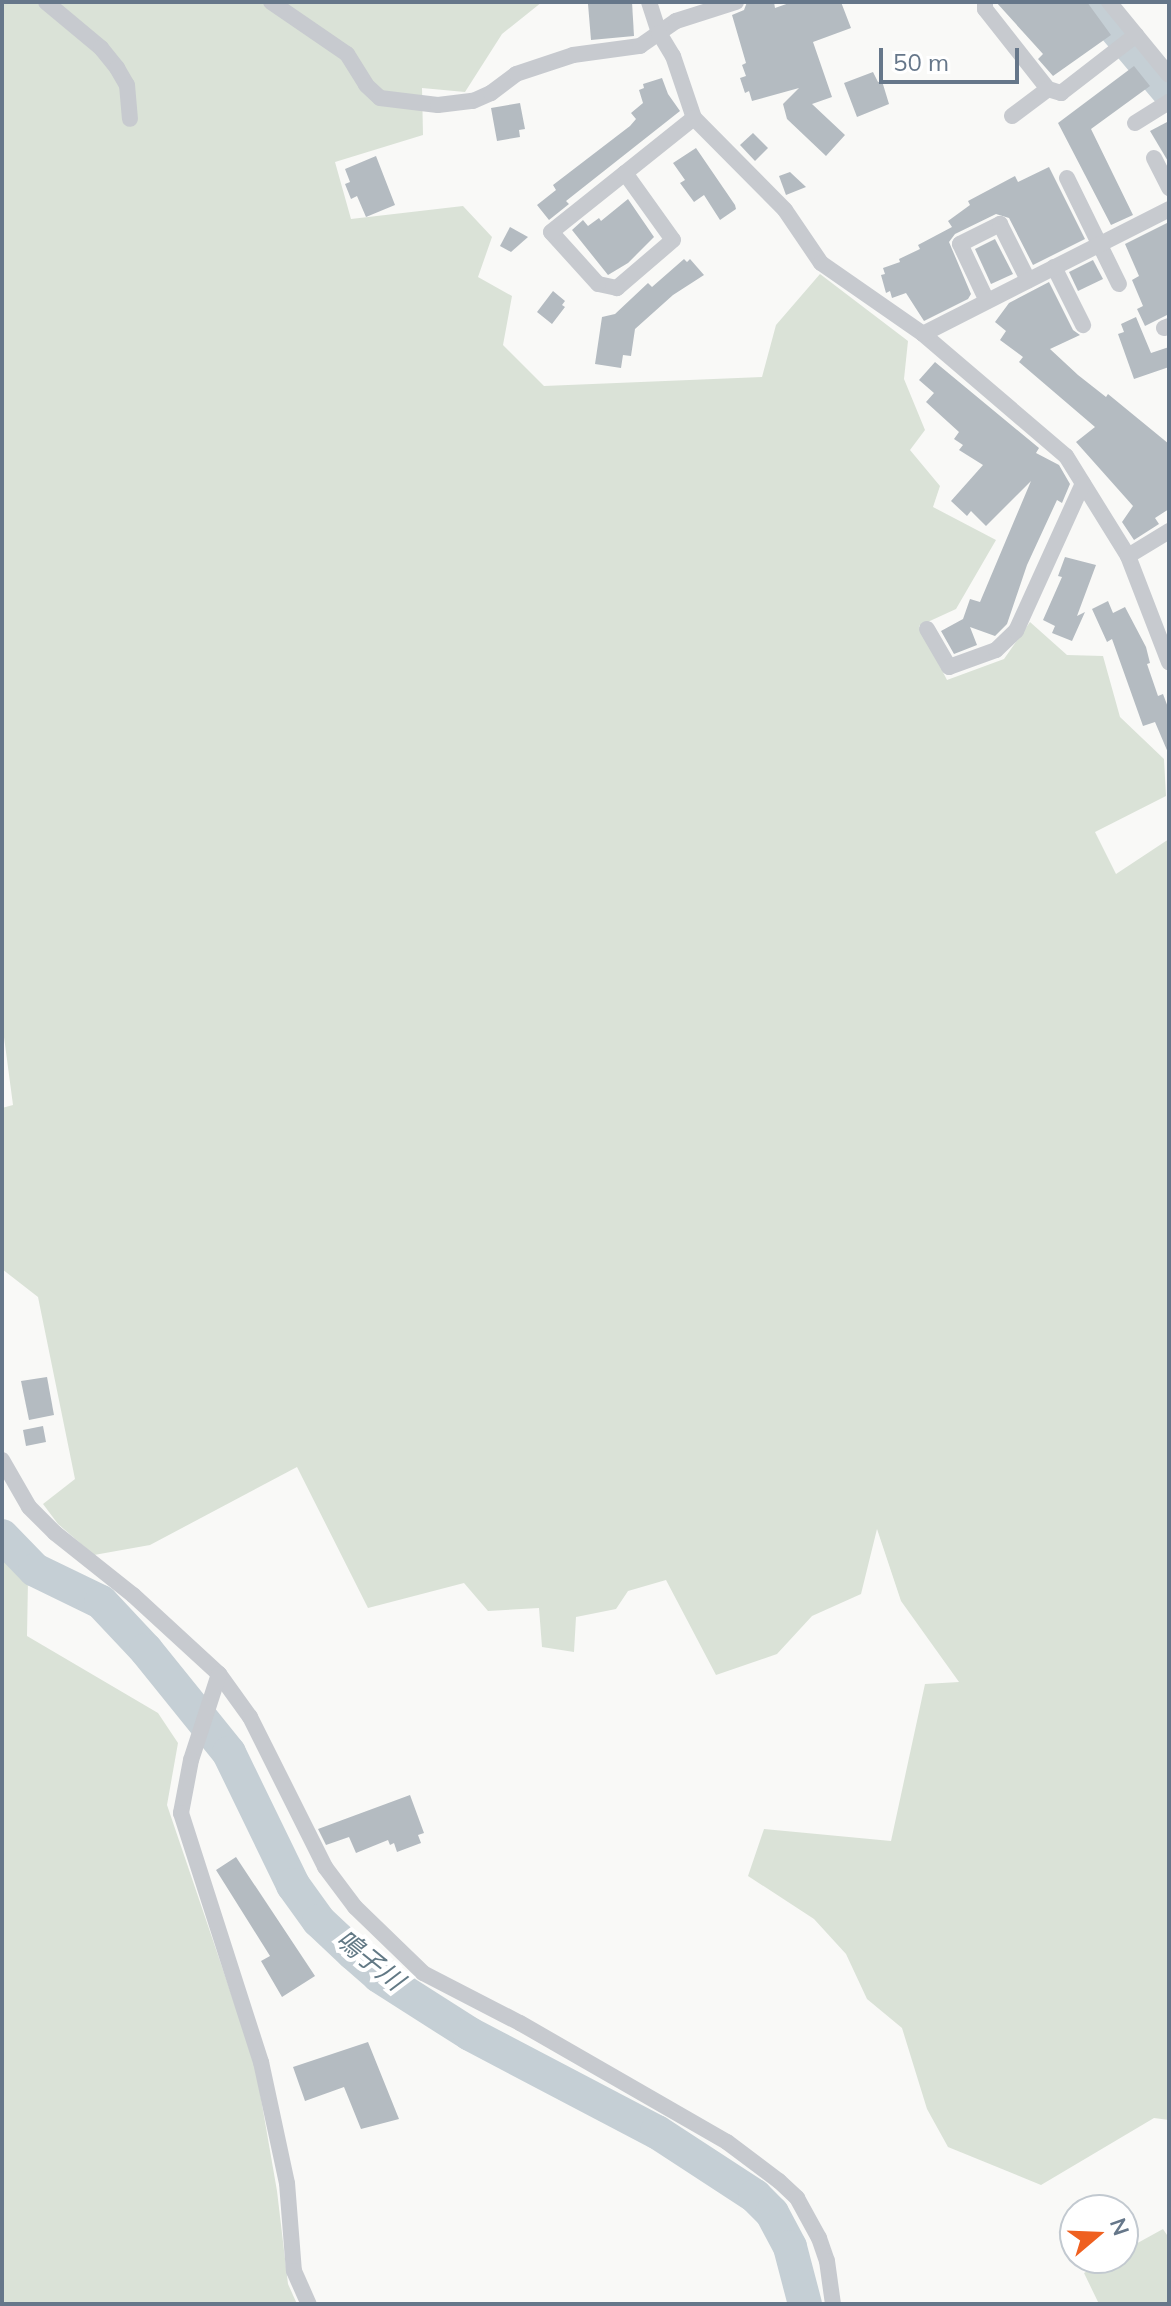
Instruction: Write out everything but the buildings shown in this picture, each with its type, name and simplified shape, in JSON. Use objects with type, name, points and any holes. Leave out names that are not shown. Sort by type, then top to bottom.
[{"type":"street","points":[[46,2],[101,48],[117,68],[127,85],[130,119]]},
{"type":"street","points":[[271,2],[347,54],[366,85],[380,98],[410,103],[473,101],[516,74],[573,55],[640,46],[676,21],[736,2]]},
{"type":"street","points":[[649,2],[659,33],[673,56],[694,118],[785,210],[827,269],[923,334],[1066,456],[1128,556],[1169,662]]},
{"type":"street","points":[[985,2],[985,9],[1048,89],[1061,93],[1130,39]]},
{"type":"street","points":[[1109,2],[1130,39],[1169,75]]},
{"type":"street","points":[[1012,116],[1048,89]]},
{"type":"street","points":[[1135,123],[1169,102]]},
{"type":"street","points":[[625,173],[673,240],[617,288],[598,284],[551,232],[625,173],[694,118]]},
{"type":"street","points":[[1154,158],[1169,188]]},
{"type":"street","points":[[1067,178],[1119,284]]},
{"type":"street","points":[[923,334],[1169,209]]},
{"type":"street","points":[[987,301],[960,244],[973,237],[1000,224],[1028,280]]},
{"type":"street","points":[[1054,267],[1083,325]]},
{"type":"street","points":[[927,629],[949,667],[996,650],[1016,631],[1083,483]]},
{"type":"street","points":[[1128,556],[1169,531]]},
{"type":"street","points":[[2,1460],[29,1507],[55,1533],[133,1595],[219,1674],[250,1717],[325,1867],[355,1907],[423,1973],[520,2023],[727,2142],[779,2181],[802,2205],[819,2238],[827,2261],[833,2304]]},
{"type":"street","points":[[219,1674],[191,1760],[181,1813],[261,2062],[287,2183],[294,2271],[309,2304]]},
{"type":"shaded area","points":[[2,2],[542,2],[502,34],[465,92],[422,88],[423,135],[335,162],[351,219],[463,206],[492,237],[478,277],[512,296],[503,345],[544,386],[762,377],[776,325],[820,274],[908,341],[904,379],[925,430],[910,450],[940,486],[933,507],[996,540],[956,609],[919,626],[947,680],[1004,659],[1030,622],[1067,655],[1103,656],[1120,717],[1164,759],[1166,796],[1095,832],[1116,874],[1169,839],[1169,2120],[1154,2118],[1041,2185],[948,2147],[927,2109],[902,2028],[867,1999],[846,1954],[814,1919],[748,1876],[764,1829],[891,1841],[925,1684],[959,1682],[901,1601],[877,1529],[861,1594],[812,1616],[777,1654],[716,1675],[666,1580],[628,1591],[616,1609],[576,1617],[574,1652],[542,1647],[539,1608],[488,1611],[464,1583],[368,1608],[297,1467],[150,1545],[94,1555],[58,1524],[43,1504],[75,1479],[38,1297],[2,1269],[2,1108],[13,1105],[2,1022]]},
{"type":"shaded area","points":[[2,1554],[28,1580],[27,1636],[158,1713],[178,1743],[167,1805],[255,2064],[277,2191],[288,2284],[297,2304],[2,2304]]},
{"type":"shaded area","points":[[1163,2229],[1169,2238],[1169,2304],[1099,2304],[1084,2274],[1139,2274],[1139,2242]]},
{"type":"waterway","points":[[1093,2],[1169,92]]},
{"type":"waterway","name":"鳴子川","points":[[2,1536],[35,1570],[101,1602],[146,1650],[229,1753],[293,1885],[319,1921],[379,1976],[470,2034],[657,2132],[755,2196],[772,2213],[790,2247],[805,2304]]}]
